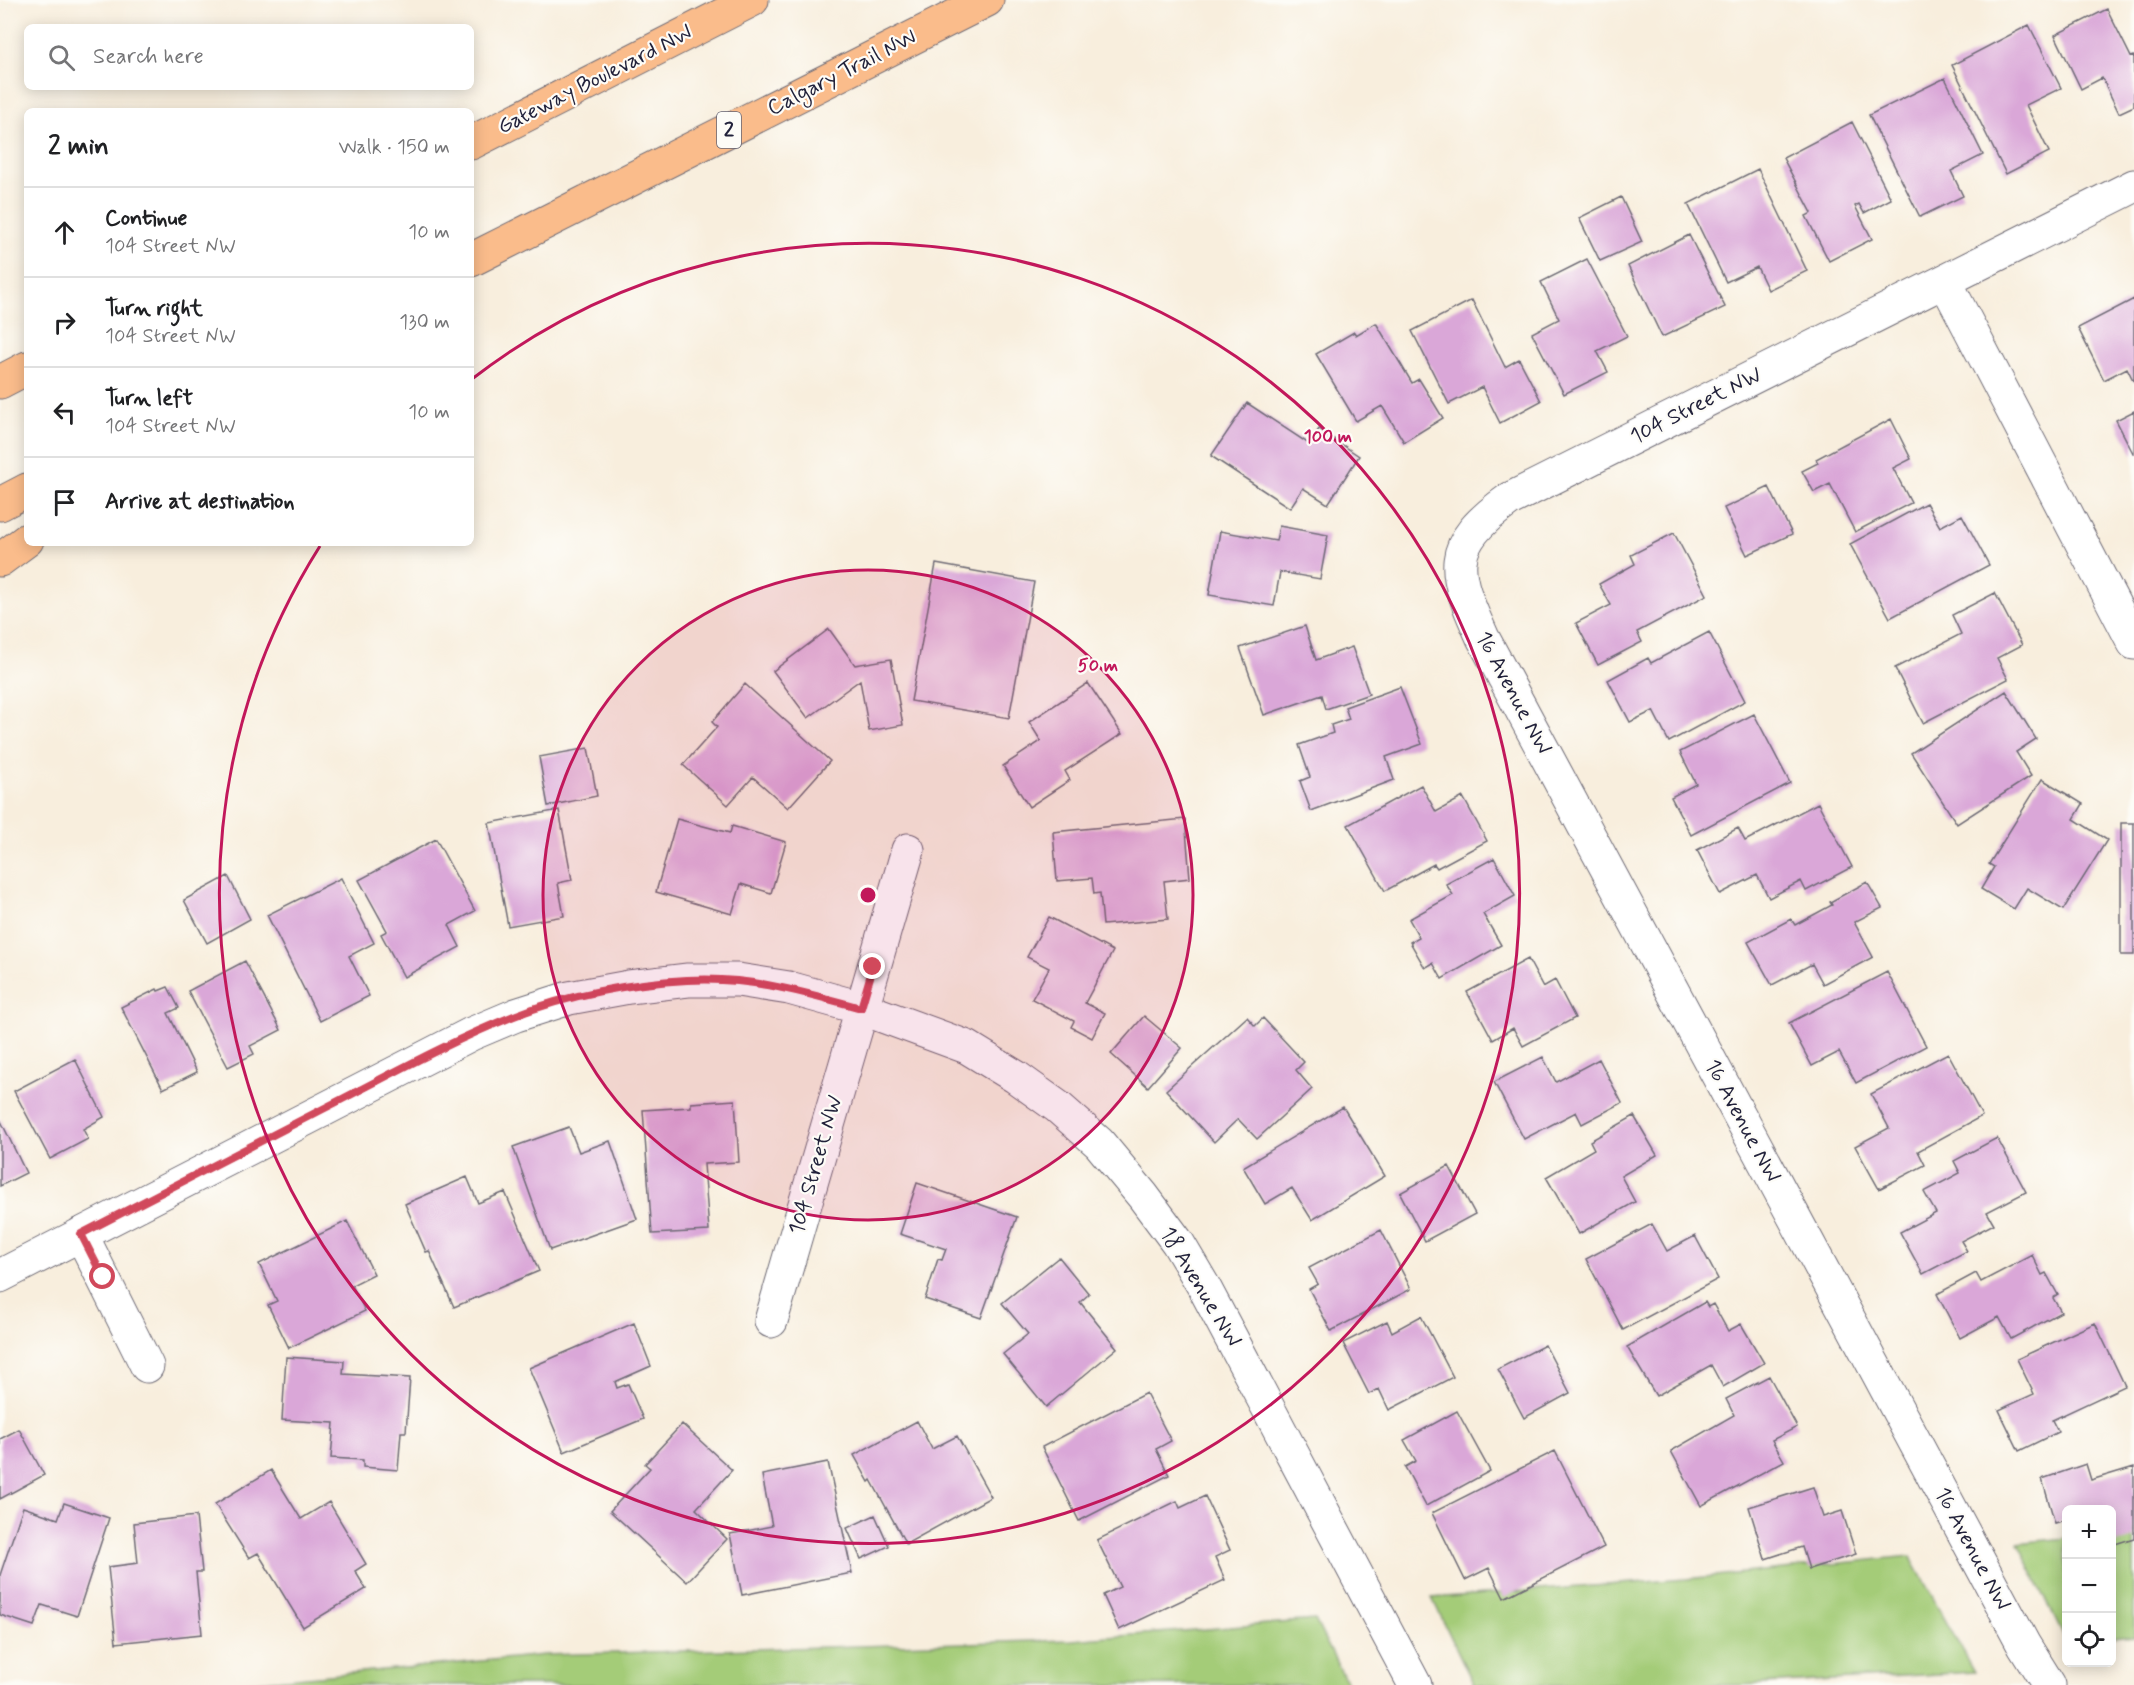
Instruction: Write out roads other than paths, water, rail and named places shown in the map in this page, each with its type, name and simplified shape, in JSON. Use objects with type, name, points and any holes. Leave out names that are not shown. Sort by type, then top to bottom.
[{"type":"highway","name":"Gateway Boulevard NW","points":[[474,141],[752,0]]},
{"type":"highway","name":"Calgary Trail NW","points":[[474,258],[987,0]]},
{"type":"highway","points":[[0,382],[24,370]]},
{"type":"highway","points":[[0,504],[24,492]]},
{"type":"highway","points":[[0,560],[24,542]]},
{"type":"street","name":"104 Street NW","points":[[1462,549],[1471,532],[1510,499],[2134,186]]},
{"type":"street","points":[[1945,281],[2134,643]]},
{"type":"street","name":"16 Avenue NW","points":[[1462,549],[1459,576],[1468,605],[1483,638],[2024,1646],[2049,1685]]},
{"type":"street","name":"104 Street NW","points":[[771,1321],[908,850]]},
{"type":"street","points":[[0,1276],[425,1056],[516,1015],[569,998],[629,987],[688,980],[738,980],[789,988],[861,1008]]},
{"type":"street","name":"18 Avenue NW","points":[[861,1008],[967,1047],[1016,1077],[1058,1107],[1100,1143],[1178,1244],[1204,1287],[1415,1685]]},
{"type":"street","points":[[81,1234],[147,1366]]}]
